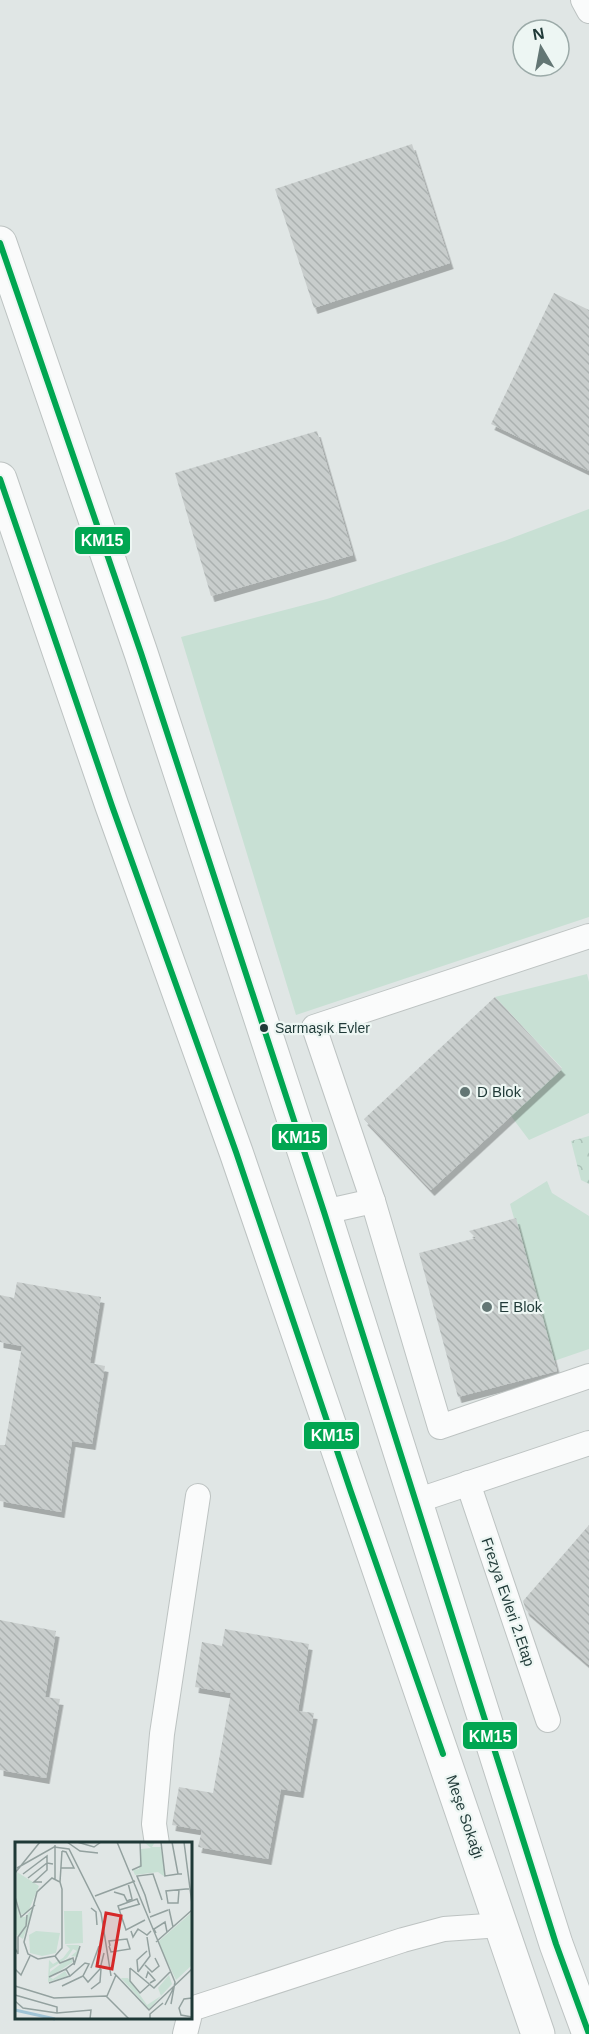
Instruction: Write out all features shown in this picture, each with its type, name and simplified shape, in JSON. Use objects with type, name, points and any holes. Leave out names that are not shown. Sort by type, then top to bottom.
[{"type":"street","points":[[0,243],[141,653],[324,1212],[556,1944],[589,2034]]},
{"type":"street","name":"Meşe Sokağı","points":[[0,479],[104,784],[236,1152],[538,2034]]},
{"type":"lane","points":[[583,0],[589,11]]},
{"type":"lane","points":[[589,936],[314,1027],[373,1201],[440,1427],[589,1376]]},
{"type":"lane","points":[[324,1212],[373,1201]]},
{"type":"lane","points":[[416,1501],[589,1443]]},
{"type":"lane","name":"Frezya Evleri 2.Etap","points":[[468,1484],[548,1720]]},
{"type":"lane","points":[[157,1842],[154,1824],[162,1734],[198,1496]]},
{"type":"lane","points":[[192,2009],[403,1940],[444,1929],[501,1925]]},
{"type":"lane","points":[[185,2034],[189,2019]]},
{"type":"green space","points":[[589,509],[589,917],[296,1015],[181,637],[327,599],[504,541]]},
{"type":"green space","points":[[587,974],[589,982],[589,1113],[529,1140],[511,1116],[562,1068],[495,997]]},
{"type":"green space","points":[[589,1136],[589,1184],[581,1180],[571,1141]]},
{"type":"green space","points":[[547,1181],[552,1193],[589,1216],[589,1349],[554,1361],[510,1204]]},
{"type":"building","points":[[412,144],[450,263],[314,308],[275,189]]},
{"type":"building","points":[[554,293],[589,310],[589,471],[491,424]]},
{"type":"building","points":[[317,431],[353,555],[211,596],[175,473]]},
{"type":"building","name":"D Blok","points":[[495,997],[562,1069],[431,1190],[364,1119]]},
{"type":"building","name":"E Blok","points":[[516,1218],[557,1371],[458,1397],[419,1253],[476,1238],[469,1231]]},
{"type":"building","points":[[17,1282],[101,1297],[90,1363],[105,1366],[92,1444],[72,1441],[61,1512],[0,1501],[0,1445],[5,1445],[22,1346],[0,1342],[0,1295],[14,1298]]},
{"type":"building","points":[[589,1525],[589,1665],[526,1610],[523,1601]]},
{"type":"building","points":[[0,1620],[56,1631],[45,1697],[60,1699],[46,1778],[0,1770]]},
{"type":"building","points":[[225,1629],[309,1644],[298,1711],[314,1713],[300,1792],[281,1789],[268,1859],[198,1847],[202,1830],[172,1825],[179,1787],[213,1793],[231,1693],[195,1687],[202,1642],[222,1646]]},
{"type":"transit line","name":"KM15","points":[[0,243],[141,653],[324,1212],[556,1944],[589,2034]]},
{"type":"transit line","name":"KM15","points":[[0,479],[112,806],[236,1152],[351,1492],[443,1754]]},
{"type":"place","name":"Sarmaşık Evler","points":[[264,1028]]},
{"type":"place","name":"D Blok","points":[[465,1092]]},
{"type":"place","name":"E Blok","points":[[487,1307]]}]
